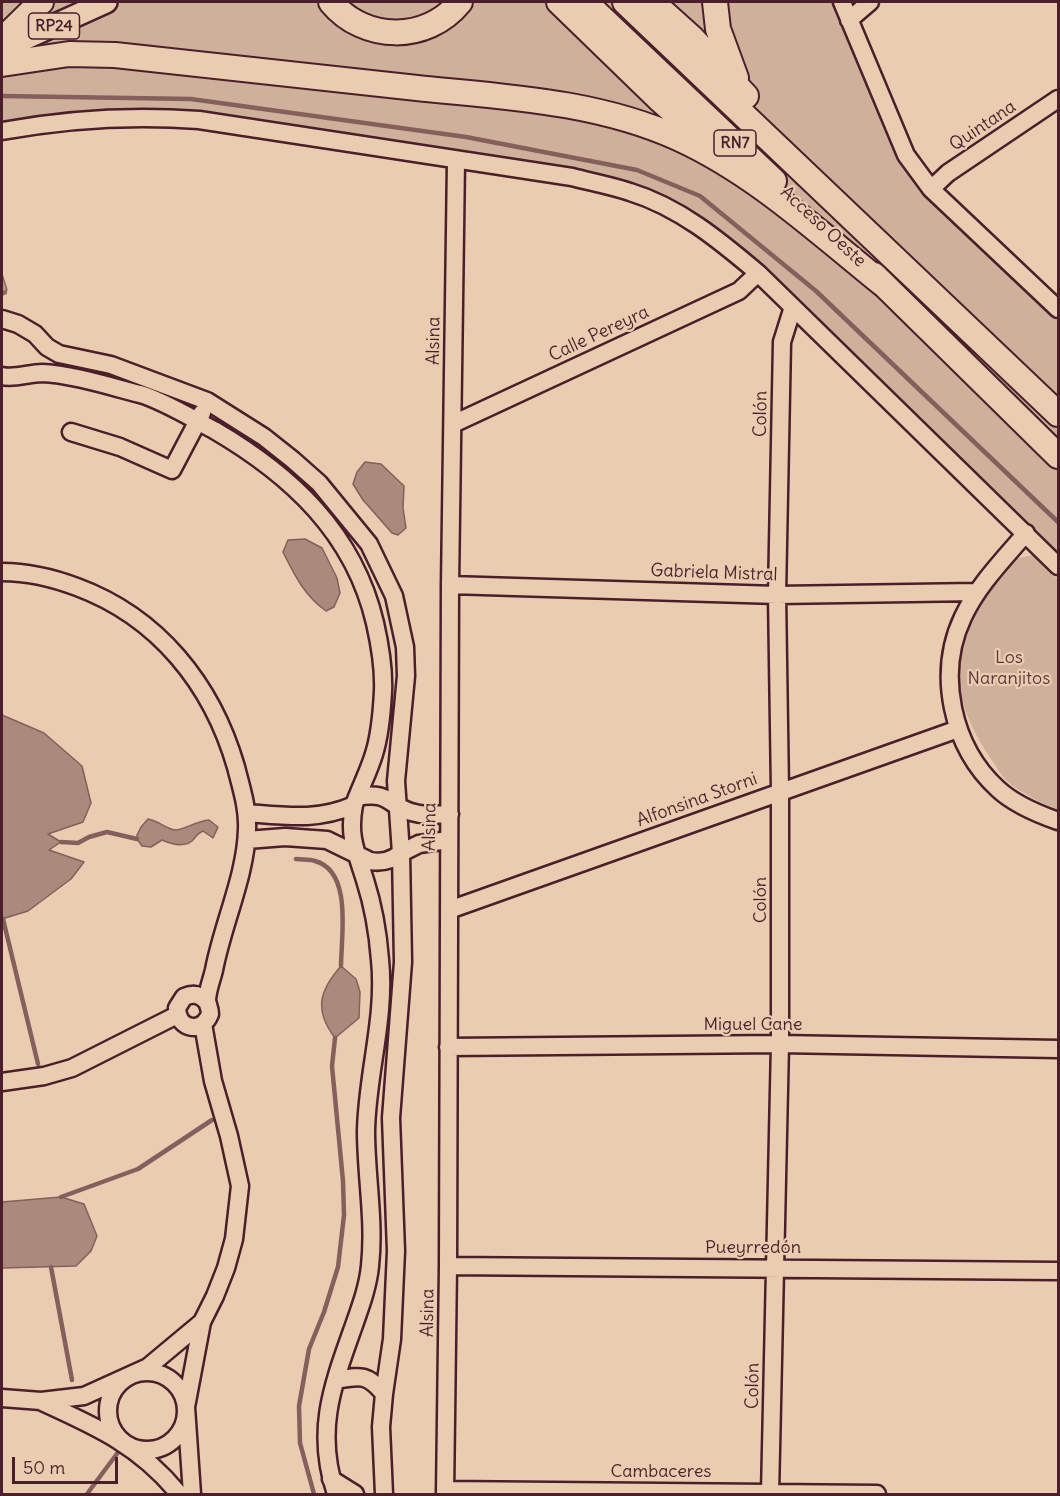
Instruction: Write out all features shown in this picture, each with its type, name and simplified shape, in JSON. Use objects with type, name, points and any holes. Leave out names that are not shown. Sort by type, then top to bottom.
[{"type":"highway","points":[[2,40],[41,2]]},
{"type":"highway","points":[[332,2],[340,12],[363,27],[386,33],[412,31],[429,26],[460,2]]},
{"type":"highway","points":[[559,2],[658,99],[884,285]]},
{"type":"highway","name":"Acceso Oeste","points":[[585,2],[884,285],[1059,456]]},
{"type":"highway","name":"Acceso Oeste","points":[[625,2],[1059,414]]},
{"type":"highway","points":[[652,2],[692,38],[742,91],[762,117],[836,200]]},
{"type":"highway","points":[[715,2],[718,29],[742,91]]},
{"type":"highway","points":[[2,64],[69,54],[115,55],[580,107],[631,120],[678,138],[752,178]]},
{"type":"main road","name":"RP24","points":[[2,49],[106,2]]},
{"type":"street","points":[[842,2],[906,155],[932,189],[1059,309]]},
{"type":"street","points":[[849,20],[870,2]]},
{"type":"street","name":"Quintana","points":[[932,189],[948,173],[1059,99]]},
{"type":"street","points":[[2,131],[55,122],[112,118],[158,117],[199,120],[572,177],[631,192],[673,210],[721,242],[758,273],[1059,566]]},
{"type":"street","name":"Alsina","points":[[445,1492],[450,585],[456,161]]},
{"type":"street","name":"Calle Pereyra","points":[[453,424],[738,291],[758,273]]},
{"type":"street","name":"Colón","points":[[770,1493],[780,1044],[777,595],[782,342],[793,307]]},
{"type":"street","points":[[2,319],[18,324],[35,334],[47,347],[59,354],[111,365],[207,401],[264,437],[319,483],[369,544],[394,596],[405,647],[406,676],[396,781],[401,853],[403,962],[392,1118],[395,1292],[393,1340],[381,1427],[383,1488],[365,1494]]},
{"type":"street","points":[[67,377],[70,357]]},
{"type":"street","points":[[2,376],[42,373],[143,395],[198,421],[238,445],[304,496],[334,531],[354,563],[369,600],[382,661],[383,691],[374,753],[351,821],[352,838],[375,921],[381,985],[366,1132],[371,1199],[370,1268],[359,1312],[329,1401],[327,1422],[327,1443],[334,1486],[355,1494]]},
{"type":"street","points":[[71,432],[120,447],[172,470],[207,401]]},
{"type":"street","points":[[1026,533],[976,592],[962,619],[950,664],[950,692],[958,729],[976,765],[1000,790],[1039,814],[1059,821]]},
{"type":"street","points":[[2,573],[16,572],[45,577],[99,596],[124,609],[152,630],[177,655],[217,717],[230,745],[247,813],[247,840],[218,948],[207,1002],[210,1014],[203,1024],[197,1027],[185,1025],[177,1015],[179,1002],[190,994],[218,948]]},
{"type":"street","name":"Gabriela Mistral","points":[[450,585],[777,595],[976,592]]},
{"type":"street","name":"Alfonsina Storni","points":[[449,910],[958,729]]},
{"type":"street","points":[[247,813],[295,817],[326,815],[356,801],[380,796],[417,814],[450,814]]},
{"type":"street","points":[[247,840],[285,837],[318,838],[341,845],[370,861],[377,862],[388,861],[418,844],[449,840]]},
{"type":"street","points":[[190,994],[200,996],[207,1002]]},
{"type":"street","points":[[2,1082],[44,1076],[72,1068],[177,1015]]},
{"type":"street","points":[[202,1322],[148,1367],[117,1385],[110,1397],[108,1410],[113,1429],[125,1444],[137,1449],[149,1450],[167,1444],[181,1431],[202,1322],[226,1268],[237,1220],[240,1186],[213,1081],[203,1024]]},
{"type":"street","name":"Miguel Cane","points":[[448,1047],[780,1044],[1059,1049]]},
{"type":"street","name":"Pueyrredón","points":[[448,1266],[1059,1271]]},
{"type":"street","points":[[2,1398],[41,1401],[84,1396],[140,1372],[152,1372],[165,1376],[182,1394],[186,1407],[192,1494]]},
{"type":"street","points":[[336,1380],[358,1377],[373,1381],[384,1394]]},
{"type":"street","points":[[41,1401],[97,1427],[125,1444],[144,1459],[179,1494]]},
{"type":"street","name":"Cambaceres","points":[[445,1492],[877,1494]]},
{"type":"green space","points":[[2,2],[73,2],[31,25],[2,35]]},
{"type":"green space","points":[[123,2],[834,2],[898,158],[916,185],[1058,322],[1058,553],[879,377],[737,246],[678,202],[607,179],[359,135],[166,109],[51,113],[2,121],[2,63],[33,50]]},
{"type":"green space","name":"Los Naranjitos","points":[[1033,555],[1058,580],[1058,810],[1024,793],[1003,776],[974,731],[963,702],[958,671],[959,655],[967,628],[989,588],[1009,560]]},
{"type":"shaded area","points":[[365,462],[381,464],[404,486],[403,508],[406,528],[398,535],[392,533],[363,500],[353,484],[357,472]]},
{"type":"shaded area","points":[[305,539],[322,548],[337,578],[340,593],[334,607],[326,611],[306,592],[283,552],[288,540]]},
{"type":"shaded area","points":[[2,715],[44,733],[82,766],[91,803],[83,822],[48,834],[61,842],[49,850],[84,862],[71,879],[28,911],[2,919]]},
{"type":"shaded area","points":[[148,819],[176,830],[209,820],[218,827],[213,838],[203,831],[192,841],[181,845],[162,840],[151,847],[142,846],[137,835]]},
{"type":"shaded area","points":[[341,966],[356,979],[360,992],[359,1018],[335,1038],[324,1018],[322,1001],[328,984]]},
{"type":"shaded area","points":[[61,1197],[84,1204],[97,1236],[91,1251],[76,1266],[2,1268],[2,1202]]},
{"type":"building","points":[[2,274],[7,290],[2,292]]},
{"type":"waterway","points":[[2,96],[191,99],[466,137],[637,170],[700,196],[816,291],[1058,522]]},
{"type":"waterway","points":[[61,842],[78,843],[107,832],[137,839]]},
{"type":"waterway","points":[[296,859],[315,861],[327,867],[335,878],[340,891],[342,907],[341,966]]},
{"type":"waterway","points":[[3,919],[38,1064]]},
{"type":"waterway","points":[[314,1494],[300,1443],[299,1406],[309,1349],[324,1312],[338,1267],[344,1215],[332,1066],[335,1038]]},
{"type":"waterway","points":[[61,1197],[138,1169],[212,1120]]},
{"type":"waterway","points":[[51,1267],[72,1380]]},
{"type":"waterway","points":[[87,1494],[119,1451]]}]
